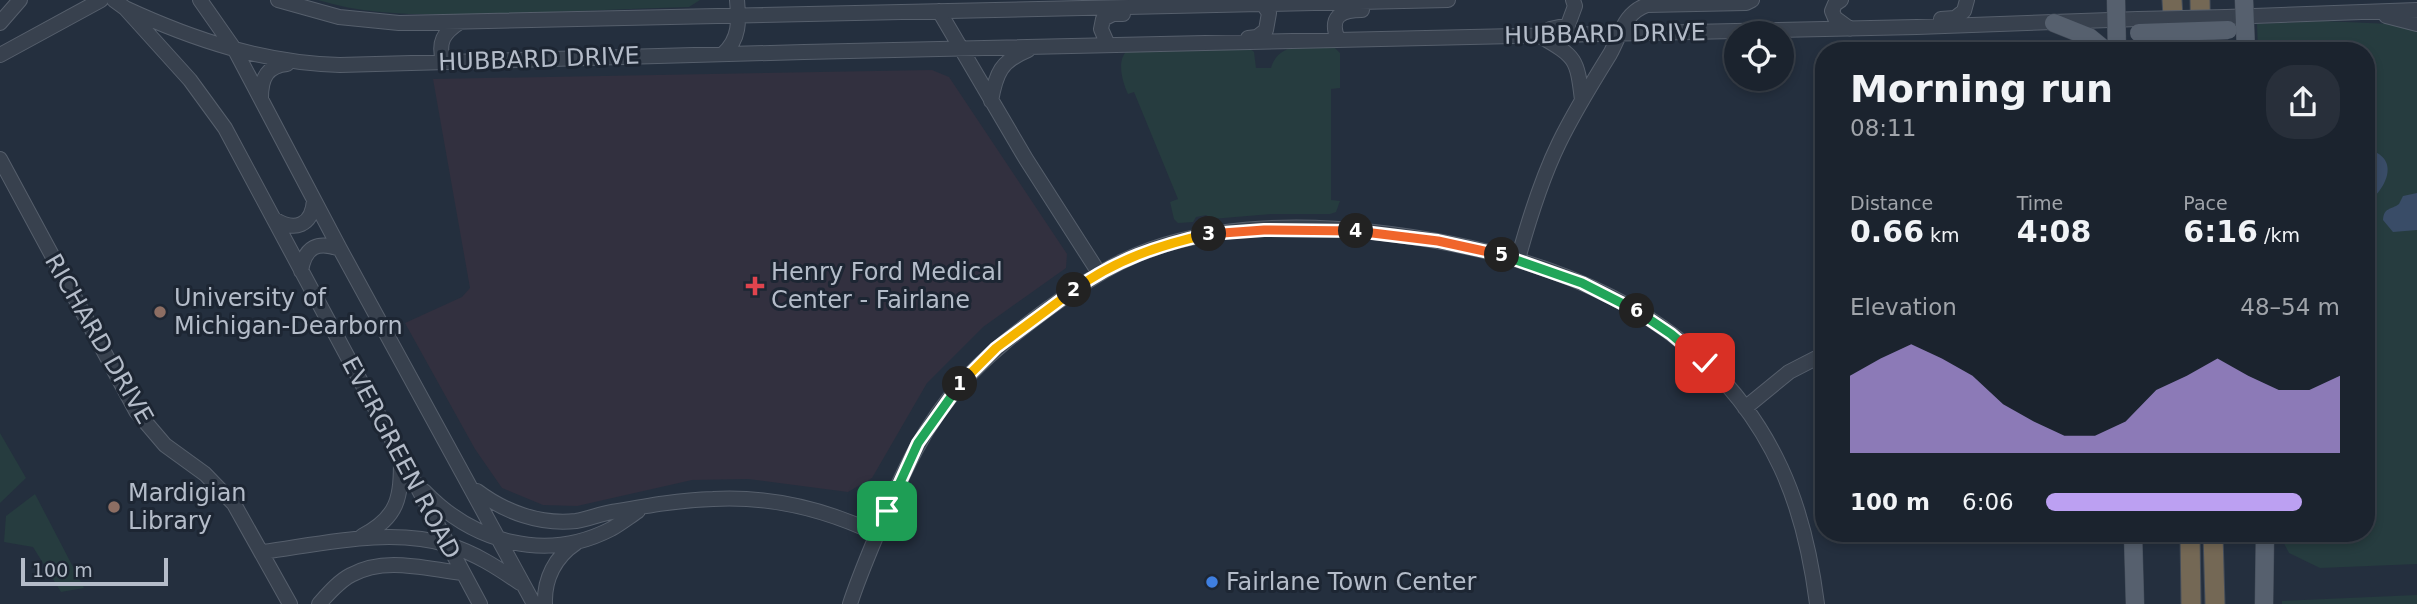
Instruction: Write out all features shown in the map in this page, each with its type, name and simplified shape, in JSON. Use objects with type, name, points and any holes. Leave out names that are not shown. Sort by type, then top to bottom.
[{"type":"highway","points":[[2172,0],[2174,42]]},
{"type":"highway","points":[[2200,0],[2201,42]]},
{"type":"highway","points":[[2190,542],[2191,604]]},
{"type":"highway","points":[[2213,542],[2214,604]]},
{"type":"main road","points":[[2116,0],[2117,42]]},
{"type":"main road","points":[[2244,8],[2246,42]]},
{"type":"main road","points":[[2054,23],[2090,37],[2096,42]]},
{"type":"main road","points":[[2124,42],[2138,26],[2227,23],[2243,42]]},
{"type":"main road","points":[[2133,542],[2135,604]]},
{"type":"main road","points":[[2264,604],[2265,542]]},
{"type":"street","points":[[0,23],[20,0]]},
{"type":"street","points":[[0,55],[101,0]]},
{"type":"street","name":"EVERGREEN ROAD","points":[[200,0],[235,50],[534,604]]},
{"type":"street","name":"HUBBARD DRIVE","points":[[278,0],[339,17],[399,23],[708,9],[738,15],[1448,0]]},
{"type":"street","points":[[723,54],[736,39],[737,0]]},
{"type":"street","points":[[1338,40],[1334,29],[1335,21],[1341,13],[1350,10],[1438,8],[1456,0]]},
{"type":"street","points":[[1431,37],[1455,30],[1559,28],[1569,25],[1575,6],[1573,0]]},
{"type":"street","points":[[1518,259],[1544,177],[1558,145],[1628,17],[1636,9],[1647,5],[1746,3],[1752,0]]},
{"type":"street","points":[[1841,0],[1835,4],[1832,12],[1835,18],[1850,29]]},
{"type":"street","points":[[1909,27],[1925,21],[1955,18],[1964,11],[1967,0]]},
{"type":"street","name":"EVERGREEN ROAD","points":[[120,4],[190,80],[225,128],[480,604]]},
{"type":"street","name":"HUBBARD DRIVE","points":[[120,4],[152,20],[235,50],[295,63],[340,65],[1850,29],[2116,20],[2138,26]]},
{"type":"street","points":[[1195,44],[1213,38],[1257,37],[1268,25],[1269,13],[1263,4]]},
{"type":"street","points":[[1108,45],[1101,29],[1103,19],[1113,14],[1186,12],[1200,6]]},
{"type":"street","points":[[2227,23],[2244,8],[2417,10]]},
{"type":"street","points":[[2365,11],[2417,24]]},
{"type":"street","points":[[939,12],[991,102],[1099,273]]},
{"type":"street","points":[[443,61],[439,48],[440,40],[460,22]]},
{"type":"street","points":[[1538,35],[1565,51],[1574,61],[1579,73],[1582,100]]},
{"type":"street","points":[[991,102],[1001,68],[1017,54],[1038,47]]},
{"type":"street","points":[[261,99],[264,75],[279,65],[295,63]]},
{"type":"street","name":"RICHARD DRIVE","points":[[0,159],[136,411],[165,445],[205,474],[225,493],[241,514],[290,604]]},
{"type":"street","points":[[274,219],[284,225],[296,226],[306,221],[313,212],[314,200]]},
{"type":"street","points":[[850,604],[877,534],[918,443],[959,385],[996,348],[1099,273],[1151,248],[1213,233],[1326,229],[1404,236],[1518,259],[1587,285],[1648,317],[1705,363],[1745,408],[1763,435],[1787,481],[1805,533],[1818,604]]},
{"type":"street","points":[[301,271],[308,251],[328,245],[340,248]]},
{"type":"street","points":[[1745,408],[1789,372],[1815,359]]},
{"type":"street","points":[[359,537],[379,527],[393,512],[399,497],[401,457]]},
{"type":"street","points":[[415,482],[446,511],[472,528],[500,541],[538,547],[581,541],[611,529],[645,506]]},
{"type":"street","points":[[472,487],[507,510],[545,521],[578,521],[645,506],[715,499],[776,502],[838,516],[877,534]]},
{"type":"street","points":[[263,552],[359,537],[448,545],[488,562],[524,586]]},
{"type":"street","points":[[545,604],[545,588],[554,565],[581,541]]},
{"type":"street","points":[[319,604],[349,575],[374,565],[400,565],[463,573]]},
{"type":"shaded area","name":"Henry Ford Medical Center - Fairlane","points":[[932,70],[949,77],[1067,254],[1066,268],[983,327],[927,383],[872,478],[848,492],[748,479],[692,480],[577,506],[543,505],[502,488],[475,449],[405,323],[462,297],[470,288],[433,79]]},
{"type":"green space","points":[[318,0],[700,0],[689,7],[438,14],[378,12]]},
{"type":"green space","points":[[2322,21],[2392,24],[2417,28],[2417,564],[2320,568],[2289,553],[2283,542],[2375,542],[2375,42],[2258,42],[2257,24]]},
{"type":"green space","points":[[1333,46],[1340,53],[1340,88],[1331,89],[1331,200],[1340,201],[1336,212],[1212,219],[1206,215],[1196,217],[1193,222],[1178,223],[1174,219],[1170,202],[1178,199],[1134,92],[1128,94],[1124,83],[1121,64],[1124,54],[1128,50],[1248,47],[1254,52],[1256,68],[1271,68],[1275,59],[1288,49]]},
{"type":"green space","points":[[0,433],[26,478],[0,503]]},
{"type":"green space","points":[[35,494],[84,588],[61,592],[33,547],[4,542],[6,516]]},
{"type":"green space","points":[[2417,595],[2417,604],[2282,604],[2282,601]]},
{"type":"water","points":[[2375,152],[2384,159],[2387,166],[2385,182],[2375,197]]},
{"type":"water","points":[[2417,193],[2417,230],[2393,232],[2383,220],[2385,213],[2399,204],[2403,196]]},
{"type":"place","name":"Henry Ford Medical Center - Fairlane","points":[[755,286]]},
{"type":"place","name":"University of Michigan-Dearborn","points":[[160,312]]},
{"type":"place","name":"Mardigian Library","points":[[114,507]]},
{"type":"place","name":"Fairlane Town Center","points":[[1212,582]]},
{"type":"route","points":[[887,511],[907,464],[939,411],[959,385],[996,348],[1099,273],[1151,248],[1213,233],[1326,229],[1361,231],[1448,243],[1518,259],[1618,300],[1680,340],[1705,363]]}]
